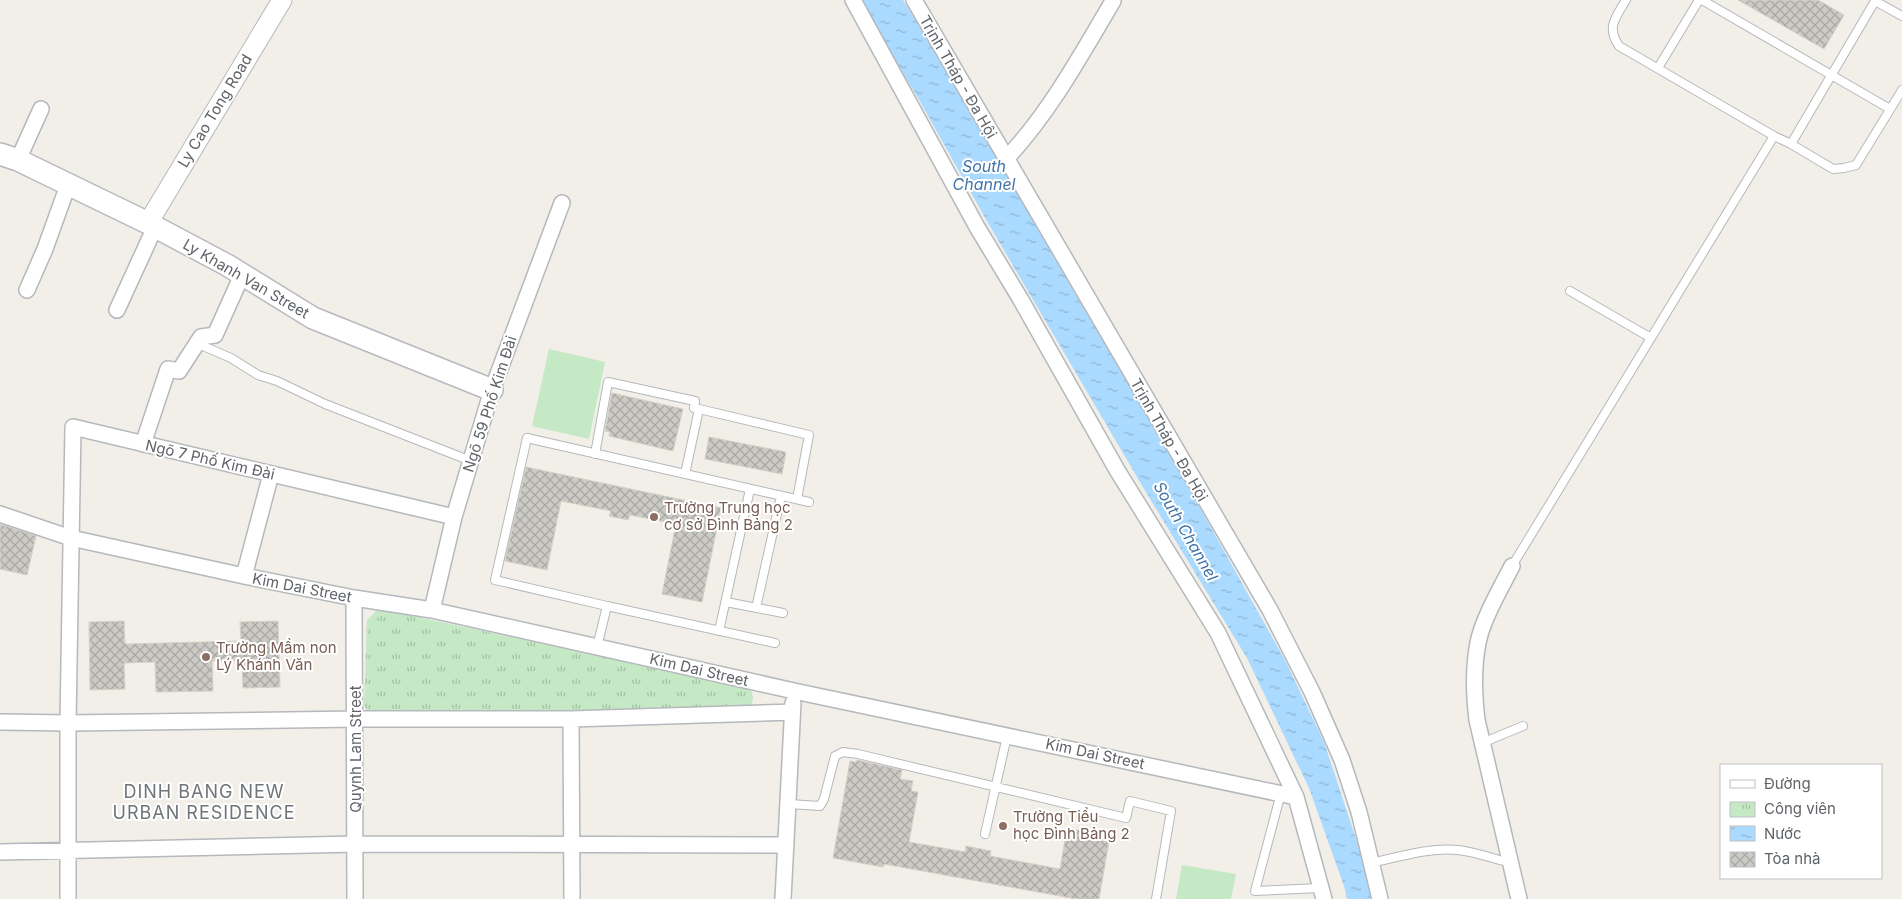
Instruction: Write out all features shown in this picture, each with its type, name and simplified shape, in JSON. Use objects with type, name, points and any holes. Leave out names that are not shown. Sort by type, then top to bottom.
[{"type":"main road","name":"Ly Khanh Van Street","points":[[6,160],[68,185],[151,225],[242,275],[313,318],[492,390]]},
{"type":"street","name":"Ly Cao Tong Road","points":[[151,225],[282,0]]},
{"type":"street","points":[[853,0],[977,227],[1021,300],[1117,470],[1218,633],[1288,795],[1323,893]]},
{"type":"street","name":"Trịnh Tháp - Đa Hội","points":[[914,0],[1278,626],[1312,692],[1342,760],[1359,812],[1380,899]]},
{"type":"street","points":[[1006,159],[1026,137],[1049,106],[1114,1]]},
{"type":"street","points":[[6,160],[41,109]]},
{"type":"street","points":[[27,290],[45,249],[68,185]]},
{"type":"street","name":"Ngõ 59 Phố Kim Đài","points":[[432,610],[454,517],[492,390],[562,202]]},
{"type":"street","points":[[117,310],[151,225]]},
{"type":"street","points":[[143,444],[168,369],[178,371],[200,336],[215,335],[242,275]]},
{"type":"street","name":"Ngõ 7 Phố Kim Đài","points":[[71,538],[73,428],[454,517]]},
{"type":"street","points":[[244,576],[271,474]]},
{"type":"street","name":"Kim Dai Street","points":[[0,514],[71,538],[244,576],[354,598],[432,610],[794,691],[1288,795]]},
{"type":"street","points":[[68,899],[71,538]]},
{"type":"street","points":[[1512,566],[1477,644],[1475,698],[1482,743],[1519,899]]},
{"type":"street","name":"Quynh Lam Street","points":[[354,598],[356,719],[355,899]]},
{"type":"street","points":[[783,899],[794,691]]},
{"type":"street","points":[[0,722],[571,719],[792,712]]},
{"type":"street","points":[[571,719],[572,899]]},
{"type":"street","points":[[0,852],[356,844],[786,845]]},
{"type":"lane","points":[[1626,0],[1612,27],[1613,37],[1619,46],[1833,169],[1856,165],[1902,90]]},
{"type":"lane","points":[[1658,68],[1700,0],[1890,110]]},
{"type":"lane","points":[[1791,144],[1875,1],[1902,16]]},
{"type":"lane","points":[[1512,566],[1774,136]]},
{"type":"lane","points":[[1570,292],[1651,338]]},
{"type":"lane","points":[[196,343],[232,358],[258,375],[277,380],[325,404],[472,460]]},
{"type":"lane","points":[[595,454],[608,382],[695,401],[694,408],[809,435],[797,499]]},
{"type":"lane","points":[[685,474],[699,409]]},
{"type":"lane","points":[[775,643],[495,580],[527,438],[809,502]]},
{"type":"lane","points":[[719,631],[750,489]]},
{"type":"lane","points":[[756,608],[781,496]]},
{"type":"lane","points":[[726,602],[783,613]]},
{"type":"lane","points":[[597,647],[607,606]]},
{"type":"lane","points":[[1482,743],[1523,726]]},
{"type":"lane","points":[[985,834],[1007,736]]},
{"type":"lane","points":[[789,804],[820,806],[824,799],[835,756],[844,752],[1126,818],[1130,801],[1171,811],[1156,899]]},
{"type":"lane","points":[[1288,795],[1255,890],[1323,893]]},
{"type":"lane","points":[[1371,863],[1436,850],[1459,850],[1511,862]]},
{"type":"green space","points":[[549,349],[605,362],[589,439],[532,426]]},
{"type":"green space","points":[[385,610],[745,687],[752,692],[753,699],[750,708],[744,711],[372,713],[364,706],[367,620],[376,611]]},
{"type":"green space","points":[[1182,865],[1236,874],[1231,899],[1176,899]]},
{"type":"water","name":"South Channel","points":[[858,0],[903,0],[972,112],[1052,254],[1171,456],[1286,662],[1324,742],[1362,857],[1372,899],[1347,899],[1309,788],[1247,658],[1144,489],[988,223],[918,98]]},
{"type":"building","points":[[1738,0],[1818,0],[1844,15],[1824,49]]},
{"type":"building","points":[[612,393],[683,409],[673,451],[609,436],[610,432],[605,431]]},
{"type":"building","points":[[709,437],[786,452],[782,474],[705,459]]},
{"type":"building","points":[[526,467],[721,508],[702,602],[662,594],[676,524],[630,515],[628,520],[609,516],[611,511],[561,501],[547,570],[505,561]]},
{"type":"building","points":[[0,524],[36,536],[27,575],[0,569]]},
{"type":"building","points":[[124,621],[125,644],[241,641],[240,622],[278,621],[280,687],[243,688],[242,661],[212,661],[213,691],[156,692],[155,662],[124,663],[125,689],[90,690],[89,622]]},
{"type":"building","points":[[857,760],[902,770],[900,779],[913,781],[911,791],[918,792],[909,842],[965,852],[966,846],[991,851],[990,856],[1060,869],[1067,828],[1110,836],[1099,899],[1076,899],[884,864],[883,867],[833,858],[850,761],[856,762]]},
{"type":"place","name":"Trường Trung học cơ sở Đình Bảng 2","points":[[654,517]]},
{"type":"place","name":"Trường Mầm non Lý Khánh Văn","points":[[206,657]]},
{"type":"place","name":"Trường Tiểu học Đình Bảng 2","points":[[1003,826]]},
{"type":"district","name":"DINH BANG NEW URBAN RESIDENCE","points":[[204,802]]}]
